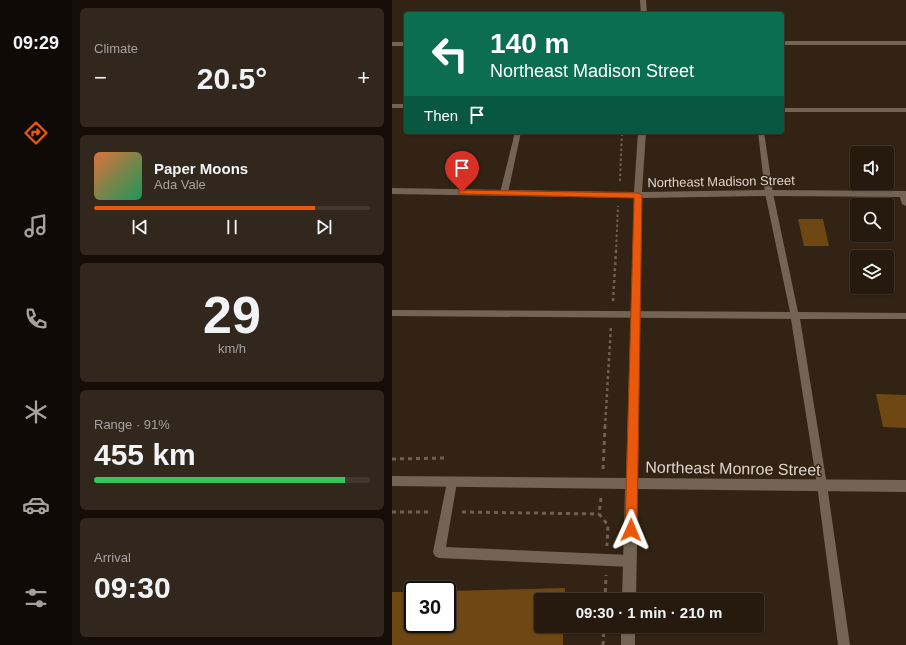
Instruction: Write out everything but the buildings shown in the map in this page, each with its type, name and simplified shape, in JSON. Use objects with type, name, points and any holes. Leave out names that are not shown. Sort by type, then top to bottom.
[{"type":"street","points":[[784,43],[906,43]]},
{"type":"street","points":[[392,44],[404,44]]},
{"type":"street","points":[[629,593],[638,195],[642,134]]},
{"type":"street","name":"Northeast Madison Street","points":[[392,191],[619,195],[904,194]]},
{"type":"street","name":"Northeast Monroe Street","points":[[392,481],[906,486]]},
{"type":"street","points":[[628,633],[628,645]]},
{"type":"lane","points":[[392,106],[404,106]]},
{"type":"lane","points":[[784,110],[906,110]]},
{"type":"lane","points":[[504,193],[518,134]]},
{"type":"lane","points":[[761,134],[769,194],[795,317],[822,485],[844,645]]},
{"type":"lane","points":[[904,194],[906,204]]},
{"type":"lane","points":[[392,313],[795,317],[906,316]]},
{"type":"lane","points":[[452,482],[439,552],[630,561]]},
{"type":"path","points":[[605,593],[608,525],[599,514],[622,134]]},
{"type":"path","points":[[392,459],[446,458]]},
{"type":"path","points":[[392,512],[599,514]]},
{"type":"path","points":[[603,645],[604,633]]},
{"type":"route","points":[[462,192],[638,195],[631,530]]}]
